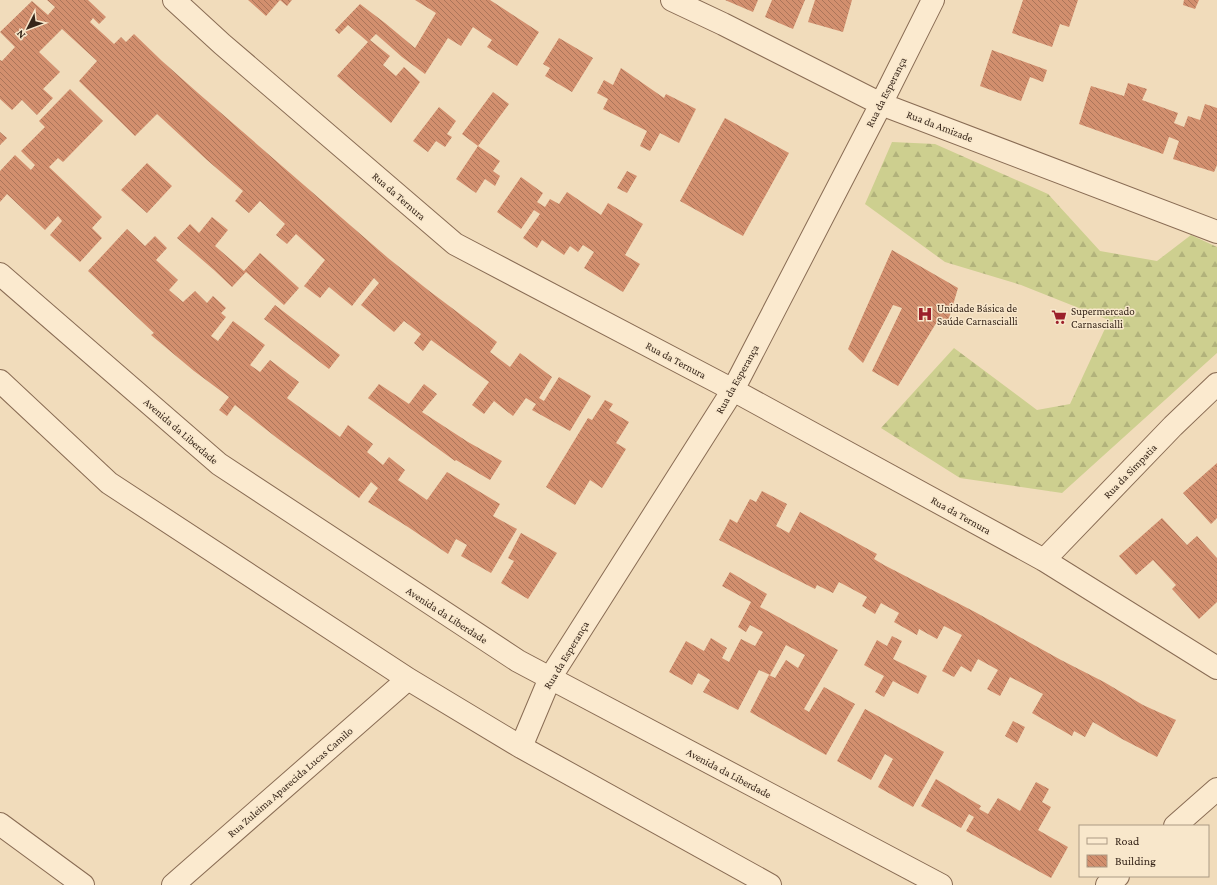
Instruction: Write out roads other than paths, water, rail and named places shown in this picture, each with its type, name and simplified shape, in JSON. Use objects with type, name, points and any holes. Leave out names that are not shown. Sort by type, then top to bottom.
[{"type":"street","name":"Rua da Ternura","points":[[174,0],[222,44],[455,244],[733,390],[1044,560],[1217,668]]},
{"type":"street","name":"Rua da Amizade","points":[[672,0],[723,24],[881,104],[1217,232]]},
{"type":"street","name":"Rua da Esperança","points":[[521,747],[550,678],[733,390],[933,0]]},
{"type":"street","name":"Avenida da Liberdade","points":[[0,274],[219,464],[518,661],[941,885]]},
{"type":"street","points":[[0,381],[109,483],[408,679],[521,747],[770,885]]},
{"type":"street","name":"Rua da Simpatia","points":[[1044,560],[1173,426],[1217,384]]},
{"type":"street","name":"Rua Zuleima Aparecida Lucas Camilo","points":[[173,885],[408,679]]},
{"type":"street","points":[[1176,825],[1217,789]]},
{"type":"street","points":[[0,824],[83,885]]},
{"type":"street","points":[[1107,885],[1117,877]]},
{"type":"place","name":"Unidade Básica de Saúde Carnascialli","points":[[925,314]]},
{"type":"place","name":"Supermercado Carnascialli","points":[[1059,317]]}]
